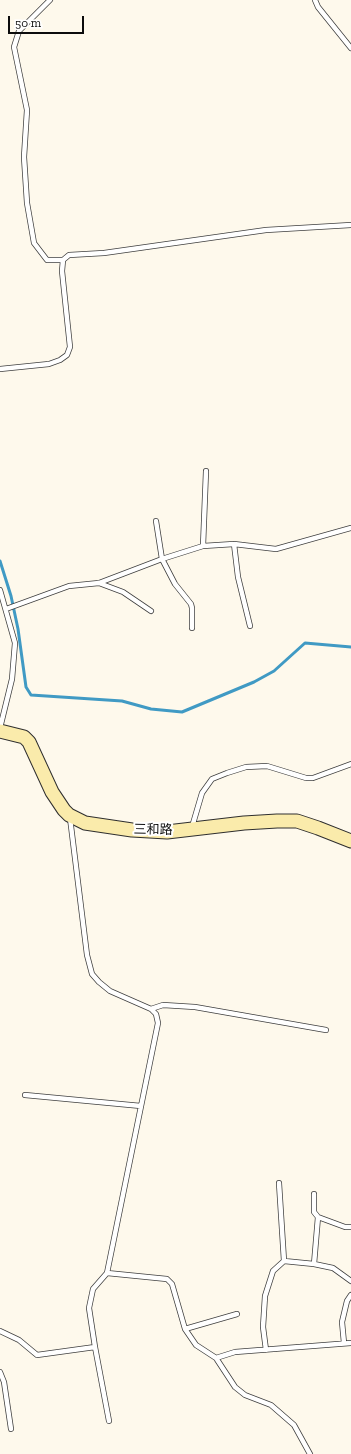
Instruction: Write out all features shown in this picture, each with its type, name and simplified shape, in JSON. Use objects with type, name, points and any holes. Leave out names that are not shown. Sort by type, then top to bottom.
[{"type":"main road","name":"三和路","points":[[0,729],[24,737],[29,742],[52,792],[64,810],[69,815],[85,823],[132,830],[167,832],[244,823],[297,821],[351,841]]},
{"type":"lane","points":[[50,0],[19,31],[14,46],[27,110],[24,165],[27,203],[34,243],[47,260],[63,260],[69,255],[104,253],[266,230],[351,225]]},
{"type":"lane","points":[[315,0],[318,7],[351,48]]},
{"type":"lane","points":[[0,369],[49,364],[60,360],[67,355],[70,347],[62,271],[63,260]]},
{"type":"lane","points":[[203,546],[206,471]]},
{"type":"lane","points":[[156,521],[162,559],[175,584],[191,604],[192,628]]},
{"type":"lane","points":[[6,610],[69,586],[99,583],[162,559],[203,546],[234,544],[276,548],[351,528]]},
{"type":"lane","points":[[234,544],[238,577],[250,626]]},
{"type":"lane","points":[[99,583],[122,592],[151,611]]},
{"type":"lane","points":[[0,590],[15,643],[12,679],[0,729]]},
{"type":"lane","points":[[192,829],[202,793],[212,779],[246,767],[266,766],[306,778],[313,778],[351,764]]},
{"type":"lane","points":[[69,815],[86,947],[92,974],[110,991],[152,1009],[156,1014],[158,1023],[107,1273],[93,1289],[89,1308],[109,1421]]},
{"type":"lane","points":[[152,1009],[163,1005],[195,1007],[326,1030]]},
{"type":"lane","points":[[25,1095],[141,1106]]},
{"type":"lane","points":[[266,1350],[263,1327],[265,1296],[273,1272],[284,1261],[279,1183]]},
{"type":"lane","points":[[314,1194],[314,1212],[318,1217],[345,1227],[351,1227]]},
{"type":"lane","points":[[314,1264],[318,1217]]},
{"type":"lane","points":[[284,1261],[314,1264],[333,1268],[351,1281]]},
{"type":"lane","points":[[107,1273],[133,1277],[168,1279],[172,1284],[184,1330],[196,1345],[216,1358],[235,1387],[245,1395],[271,1405],[294,1426],[310,1454]]},
{"type":"lane","points":[[344,1343],[342,1322],[347,1300],[351,1295]]},
{"type":"lane","points":[[184,1330],[237,1314]]},
{"type":"lane","points":[[0,1331],[19,1340],[37,1354],[95,1348]]},
{"type":"lane","points":[[216,1358],[235,1352],[351,1343]]},
{"type":"lane","points":[[0,1372],[4,1382],[11,1429]]},
{"type":"waterway","points":[[0,561],[11,596],[18,629],[26,687],[31,695],[122,701],[151,709],[182,712],[254,682],[274,671],[305,643],[351,647]]}]
